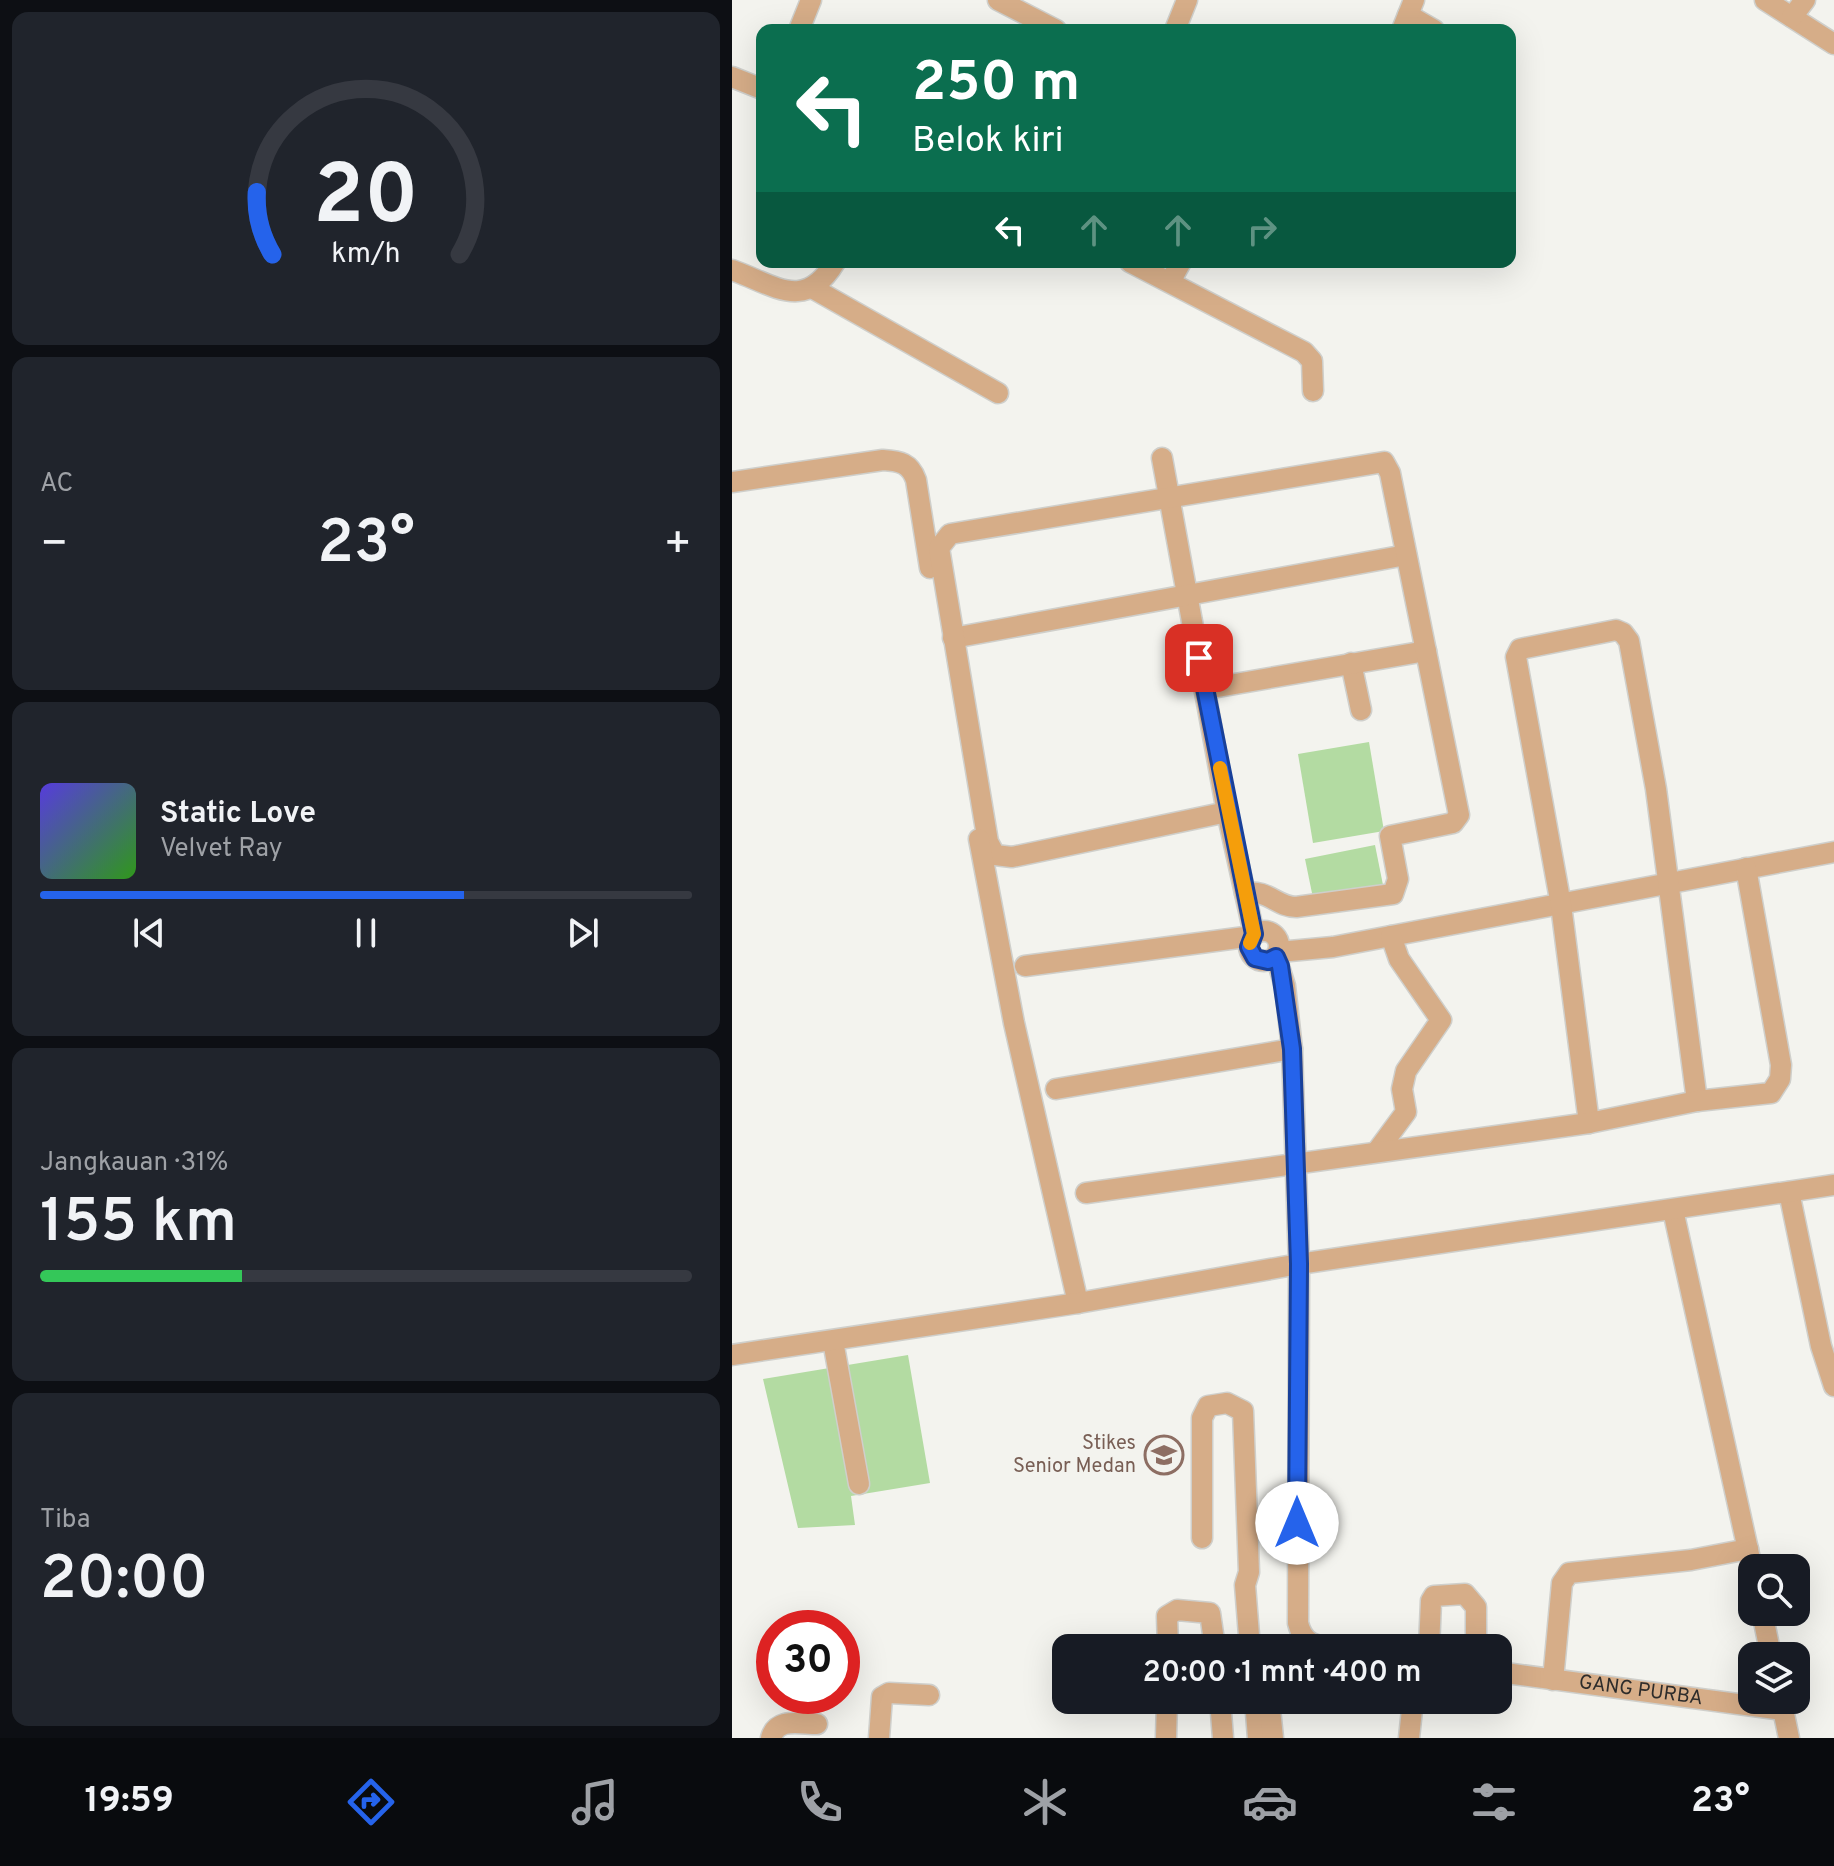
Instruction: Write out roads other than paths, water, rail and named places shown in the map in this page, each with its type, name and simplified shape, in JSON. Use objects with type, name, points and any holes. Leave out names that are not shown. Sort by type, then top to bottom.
[{"type":"street","points":[[801,24],[811,0]]},
{"type":"street","points":[[998,0],[1019,4],[1047,24]]},
{"type":"street","points":[[1177,24],[1187,0]]},
{"type":"street","points":[[1765,0],[1834,44]]},
{"type":"street","points":[[1792,17],[1805,0]]},
{"type":"street","points":[[732,77],[756,87]]},
{"type":"street","points":[[814,289],[830,268]]},
{"type":"street","points":[[1142,268],[1304,352],[1312,361],[1313,391]]},
{"type":"street","points":[[1170,282],[1178,268]]},
{"type":"street","points":[[732,270],[793,292],[814,289],[998,393]]},
{"type":"street","points":[[1162,458],[1227,812],[1254,935],[1249,947],[1255,958],[1268,961],[1277,954],[1666,887],[1834,852]]},
{"type":"street","points":[[732,482],[883,460],[900,462],[912,470],[1014,1023],[1078,1303]]},
{"type":"street","points":[[1227,812],[1012,857],[995,855],[988,842],[939,548],[946,536],[1384,462],[1390,473],[1459,815],[1457,820],[1390,836],[1398,879],[1393,894],[1288,907],[1265,893],[1245,893]]},
{"type":"street","points":[[953,638],[1406,555]]},
{"type":"street","points":[[1589,1123],[1561,905],[1516,657],[1520,649],[1563,639],[1616,630],[1629,641],[1656,789],[1666,887],[1697,1101]]},
{"type":"street","points":[[1206,689],[1426,651]]},
{"type":"street","points":[[1351,663],[1361,710]]},
{"type":"street","points":[[1086,1193],[1589,1123],[1697,1101],[1771,1093],[1780,1079],[1746,868]]},
{"type":"street","points":[[1025,966],[1254,935]]},
{"type":"street","points":[[1378,1150],[1406,1112],[1408,1102],[1402,1089],[1406,1071],[1441,1020],[1399,959],[1391,936]]},
{"type":"street","points":[[1277,954],[1285,986],[1292,1049],[1299,1264],[1298,1623],[1302,1634]]},
{"type":"street","points":[[1056,1089],[1292,1049]]},
{"type":"street","points":[[732,1355],[1078,1303],[1299,1264],[1834,1185]]},
{"type":"street","points":[[1789,1192],[1821,1346],[1834,1386]]},
{"type":"street","points":[[1673,1210],[1749,1554]]},
{"type":"street","points":[[833,1341],[859,1484]]},
{"type":"street","points":[[1202,1538],[1202,1418],[1208,1406],[1227,1403],[1243,1411],[1249,1572],[1245,1585],[1249,1634]]},
{"type":"street","points":[[1553,1680],[1562,1583],[1569,1573],[1691,1560],[1738,1558]]},
{"type":"street","points":[[1249,1572],[1257,1587],[1262,1634]]},
{"type":"street","points":[[1430,1634],[1431,1601],[1434,1596],[1451,1593],[1465,1594],[1473,1599],[1476,1634]]},
{"type":"street","points":[[1168,1634],[1167,1616],[1177,1610],[1210,1613],[1213,1634]]},
{"type":"street","name":"GANG PURBA","points":[[1512,1674],[1738,1700]]},
{"type":"street","points":[[879,1738],[882,1697],[889,1693],[929,1695]]},
{"type":"street","points":[[1166,1738],[1167,1714]]},
{"type":"street","points":[[1221,1714],[1223,1738]]},
{"type":"street","points":[[1256,1714],[1258,1738]]},
{"type":"street","points":[[1270,1714],[1273,1738]]},
{"type":"street","points":[[1409,1738],[1412,1714]]},
{"type":"street","points":[[1784,1714],[1789,1738]]},
{"type":"street","points":[[771,1738],[774,1728],[780,1723],[817,1724]]},
{"type":"place","name":"Stikes Senior Medan","points":[[1164,1455]]}]
